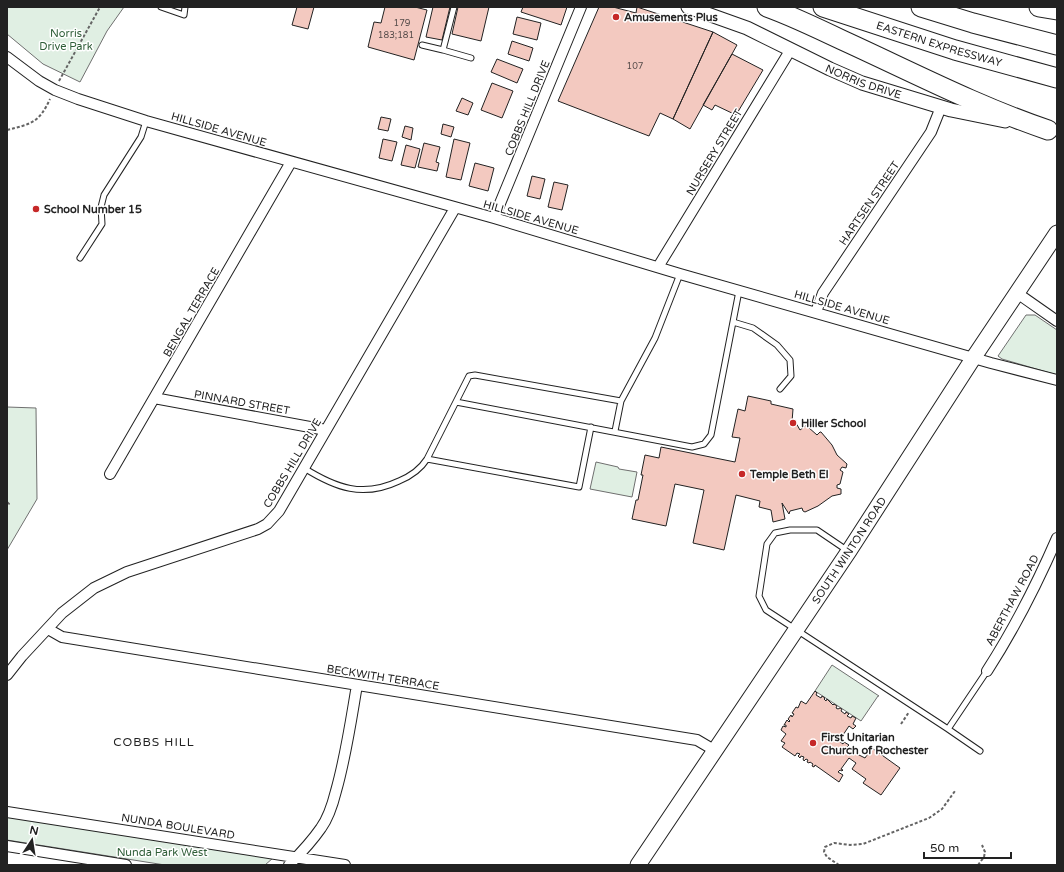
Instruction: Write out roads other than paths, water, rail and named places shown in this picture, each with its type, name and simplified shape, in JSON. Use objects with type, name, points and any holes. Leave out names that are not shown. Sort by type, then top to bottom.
[{"type":"highway","points":[[767,7],[979,102],[1048,130]]},
{"type":"highway","name":"EASTERN EXPRESSWAY","points":[[822,7],[962,52],[1057,78]]},
{"type":"highway","points":[[922,7],[994,29],[1057,45]]},
{"type":"highway","points":[[1039,7],[1057,10]]},
{"type":"main road","name":"SOUTH WINTON ROAD","points":[[638,865],[849,551],[974,357],[1057,233]]},
{"type":"street","name":"COBBS HILL DRIVE","points":[[494,218],[581,7]]},
{"type":"street","name":"NORRIS DRIVE","points":[[688,7],[747,28],[830,70],[862,83],[941,107],[1048,130]]},
{"type":"street","name":"NURSERY STREET","points":[[658,267],[791,49]]},
{"type":"street","name":"HILLSIDE AVENUE","points":[[7,57],[39,81],[55,90],[146,121],[494,218],[680,274],[974,357],[990,363],[1057,380]]},
{"type":"street","name":"HARTSEN STREET","points":[[816,312],[824,293],[931,132],[936,123],[941,107]]},
{"type":"street","name":"BENGAL TERRACE","points":[[110,474],[291,162]]},
{"type":"street","name":"COBBS HILL DRIVE","points":[[7,675],[22,656],[62,613],[94,588],[127,572],[258,529],[266,524],[279,511],[455,208]]},
{"type":"street","points":[[1017,293],[1057,321]]},
{"type":"street","name":"PINNARD STREET","points":[[154,398],[326,430]]},
{"type":"street","name":"ABERTHAW ROAD","points":[[987,671],[1009,637],[1057,538]]},
{"type":"street","name":"BECKWITH TERRACE","points":[[48,629],[62,637],[697,740],[714,750]]},
{"type":"street","points":[[289,865],[298,857],[322,827],[334,800],[343,762],[357,685]]},
{"type":"street","name":"NUNDA BOULEVARD","points":[[7,812],[345,865]]},
{"type":"street","points":[[7,846],[126,865]]},
{"type":"lane","points":[[161,7],[184,15],[185,7]]},
{"type":"lane","points":[[443,50],[454,7]]},
{"type":"lane","points":[[422,45],[471,58]]},
{"type":"lane","points":[[80,258],[102,224],[101,207],[104,195],[141,137],[146,121]]},
{"type":"lane","points":[[615,431],[621,401],[655,338],[680,274]]},
{"type":"lane","points":[[456,402],[692,446],[704,444],[711,435],[739,291]]},
{"type":"lane","points":[[733,322],[753,328],[777,345],[790,360],[791,376],[780,389]]},
{"type":"lane","points":[[304,468],[336,484],[359,490],[384,488],[411,476],[422,468],[469,376],[474,375],[621,401]]},
{"type":"lane","points":[[427,459],[579,487],[591,427]]},
{"type":"lane","points":[[849,551],[817,530],[790,530],[775,533],[767,544],[759,596],[766,610],[980,751]]},
{"type":"lane","points":[[948,729],[987,671]]},
{"type":"place","name":"Amusements Plus","points":[[616,17]]},
{"type":"place","name":"School Number 15","points":[[36,209]]},
{"type":"place","name":"Hiller School","points":[[793,423]]},
{"type":"place","name":"Temple Beth El","points":[[742,474]]},
{"type":"place","name":"First Unitarian Church of Rochester","points":[[813,743]]},
{"type":"district","name":"COBBS HILL","points":[[154,742]]},
{"type":"park label","name":"Norris Drive Park","points":[[66,39]]},
{"type":"park label","name":"Nunda Park West","points":[[162,852]]}]
